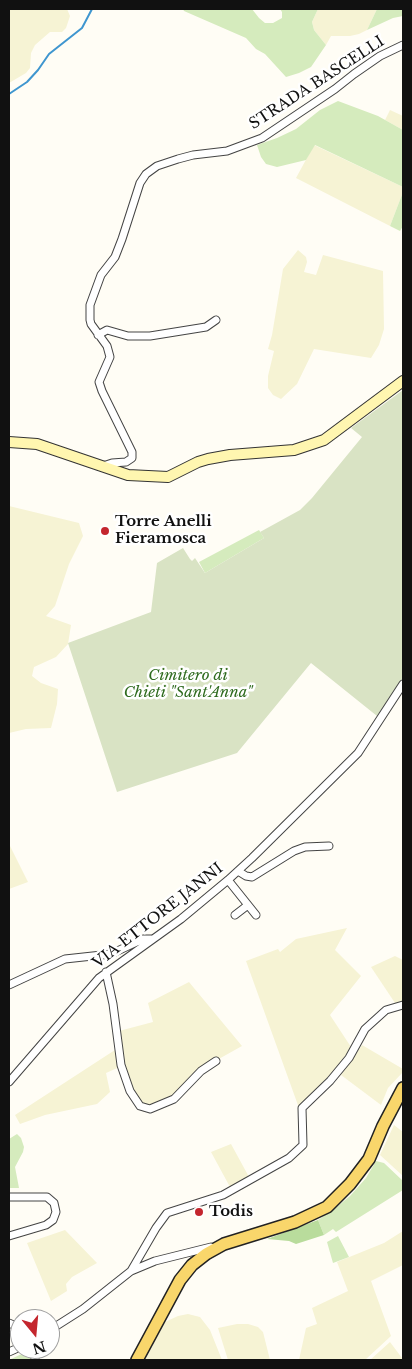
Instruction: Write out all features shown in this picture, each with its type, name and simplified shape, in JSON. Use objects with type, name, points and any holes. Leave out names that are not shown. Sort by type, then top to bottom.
[{"type":"main road","points":[[137,1360],[180,1280],[192,1265],[206,1254],[224,1244],[295,1222],[328,1207],[350,1184],[369,1159],[383,1126],[403,1088]]},
{"type":"street","name":"STRADA BASCELLI","points":[[103,466],[126,462],[132,458],[132,452],[102,391],[100,382],[110,356],[107,346],[93,329],[90,320],[90,305],[101,275],[114,256],[122,239],[140,183],[146,174],[157,166],[178,159],[193,155],[227,151],[262,138],[336,89],[380,56],[403,45]]},
{"type":"street","points":[[98,335],[107,330],[128,336],[150,336],[206,326],[216,320]]},
{"type":"street","points":[[9,442],[37,444],[128,475],[168,477],[208,459],[230,455],[294,450],[324,440],[403,381]]},
{"type":"street","name":"VIA ETTORE JANNI","points":[[9,1082],[106,972],[181,919],[228,880],[358,753],[403,684]]},
{"type":"street","points":[[238,871],[252,877],[294,851],[305,847],[329,846]]},
{"type":"street","points":[[228,880],[256,915]]},
{"type":"street","points":[[235,915],[248,905]]},
{"type":"street","points":[[9,985],[65,960],[111,954],[143,939],[152,939]]},
{"type":"street","points":[[106,972],[113,1004],[121,1064],[130,1091],[140,1106],[150,1109],[174,1099],[201,1070],[216,1061]]},
{"type":"street","points":[[131,1271],[167,1213],[222,1195],[289,1158],[303,1145],[302,1108],[330,1081],[349,1058],[365,1029],[386,1010],[403,1005]]},
{"type":"street","points":[[9,1197],[47,1197],[54,1203],[56,1212],[53,1220],[46,1226],[9,1236]]},
{"type":"street","points":[[60,1324],[83,1309],[131,1271],[155,1261],[224,1244]]},
{"type":"shaded area","points":[[9,9],[67,9],[70,16],[66,28],[62,32],[50,32],[35,45],[31,53],[30,68],[26,73],[9,83]]},
{"type":"shaded area","points":[[318,9],[377,9],[367,30],[350,36],[331,36],[326,45],[314,30],[312,22]]},
{"type":"shaded area","points":[[390,110],[403,116],[403,130],[385,120]]},
{"type":"shaded area","points":[[314,145],[403,187],[403,192],[390,226],[296,178]]},
{"type":"shaded area","points":[[298,250],[306,257],[307,262],[304,272],[316,275],[323,255],[383,271],[384,329],[379,345],[371,358],[314,349],[297,384],[281,399],[273,395],[268,388],[268,376],[274,351],[268,349],[283,269]]},
{"type":"shaded area","points":[[9,506],[79,523],[83,536],[69,564],[55,606],[46,616],[71,625],[68,644],[56,657],[34,667],[32,676],[41,683],[58,689],[57,704],[51,728],[26,729],[9,733]]},
{"type":"shaded area","points":[[9,844],[28,882],[9,889]]},
{"type":"shaded area","points":[[347,928],[335,950],[361,976],[330,1015],[351,1047],[346,1058],[299,1108],[246,961],[278,949],[280,952],[296,939]]},
{"type":"shaded area","points":[[395,956],[403,960],[403,1001],[395,1003],[371,967]]},
{"type":"shaded area","points":[[189,982],[242,1046],[208,1065],[169,1100],[143,1112],[136,1100],[124,1065],[106,1073],[110,1092],[97,1104],[45,1115],[20,1124],[15,1115],[118,1048],[119,1031],[153,1022],[148,1003]]},
{"type":"shaded area","points":[[362,1045],[403,1069],[403,1072],[388,1088],[381,1105],[341,1075]]},
{"type":"shaded area","points":[[394,1125],[403,1132],[403,1176],[380,1155]]},
{"type":"shaded area","points":[[231,1144],[249,1177],[230,1187],[211,1152]]},
{"type":"shaded area","points":[[65,1230],[97,1263],[72,1277],[66,1284],[67,1291],[51,1301],[27,1243]]},
{"type":"shaded area","points":[[403,1231],[403,1265],[371,1281],[391,1336],[365,1360],[299,1360],[306,1328],[317,1324],[312,1308],[348,1291],[337,1262],[384,1243]]},
{"type":"shaded area","points":[[188,1314],[200,1317],[210,1330],[222,1360],[145,1360],[165,1322]]},
{"type":"shaded area","points":[[248,1324],[258,1327],[263,1332],[270,1360],[228,1360],[218,1328]]},
{"type":"shaded area","points":[[390,1342],[403,1357],[403,1360],[370,1360]]},
{"type":"green space","points":[[183,9],[252,9],[265,23],[273,23],[282,18],[280,9],[318,9],[312,22],[314,30],[326,45],[311,67],[286,77],[265,54],[256,49],[246,38]]},
{"type":"green space","points":[[377,9],[403,9],[403,16],[393,18],[367,30]]},
{"type":"green space","points":[[338,101],[378,116],[403,130],[403,187],[315,145],[306,160],[277,167],[266,164],[261,157],[257,145],[296,129],[320,110]]},
{"type":"green space","points":[[403,192],[403,226],[400,231],[390,226]]},
{"type":"green space","name":"Cimitero di Chieti \"Sant'Anna\"","points":[[403,390],[403,677],[377,716],[311,663],[237,753],[117,792],[68,643],[151,612],[157,563],[183,548],[192,561],[195,558],[205,573],[264,538],[260,532],[300,510],[362,437],[351,428]]},
{"type":"green space","points":[[259,530],[264,538],[205,573],[199,562]]},
{"type":"green space","points":[[17,1134],[21,1138],[24,1147],[15,1167],[19,1188],[9,1188],[9,1139]]},
{"type":"green space","points":[[376,1161],[384,1163],[403,1181],[403,1190],[336,1232],[333,1229],[324,1235],[318,1220],[350,1196],[366,1178]]},
{"type":"green space","points":[[318,1220],[324,1235],[296,1244],[289,1241],[267,1239]]},
{"type":"green space","points":[[338,1236],[349,1257],[333,1263],[327,1242]]},
{"type":"green space","points":[[11,1359],[32,1359],[32,1360],[9,1360]]},
{"type":"waterway","points":[[9,94],[27,82],[49,54],[82,28],[92,9]]},
{"type":"place","name":"Torre Anelli Fieramosca","points":[[105,531]]},
{"type":"place","name":"Todis","points":[[199,1212]]}]
